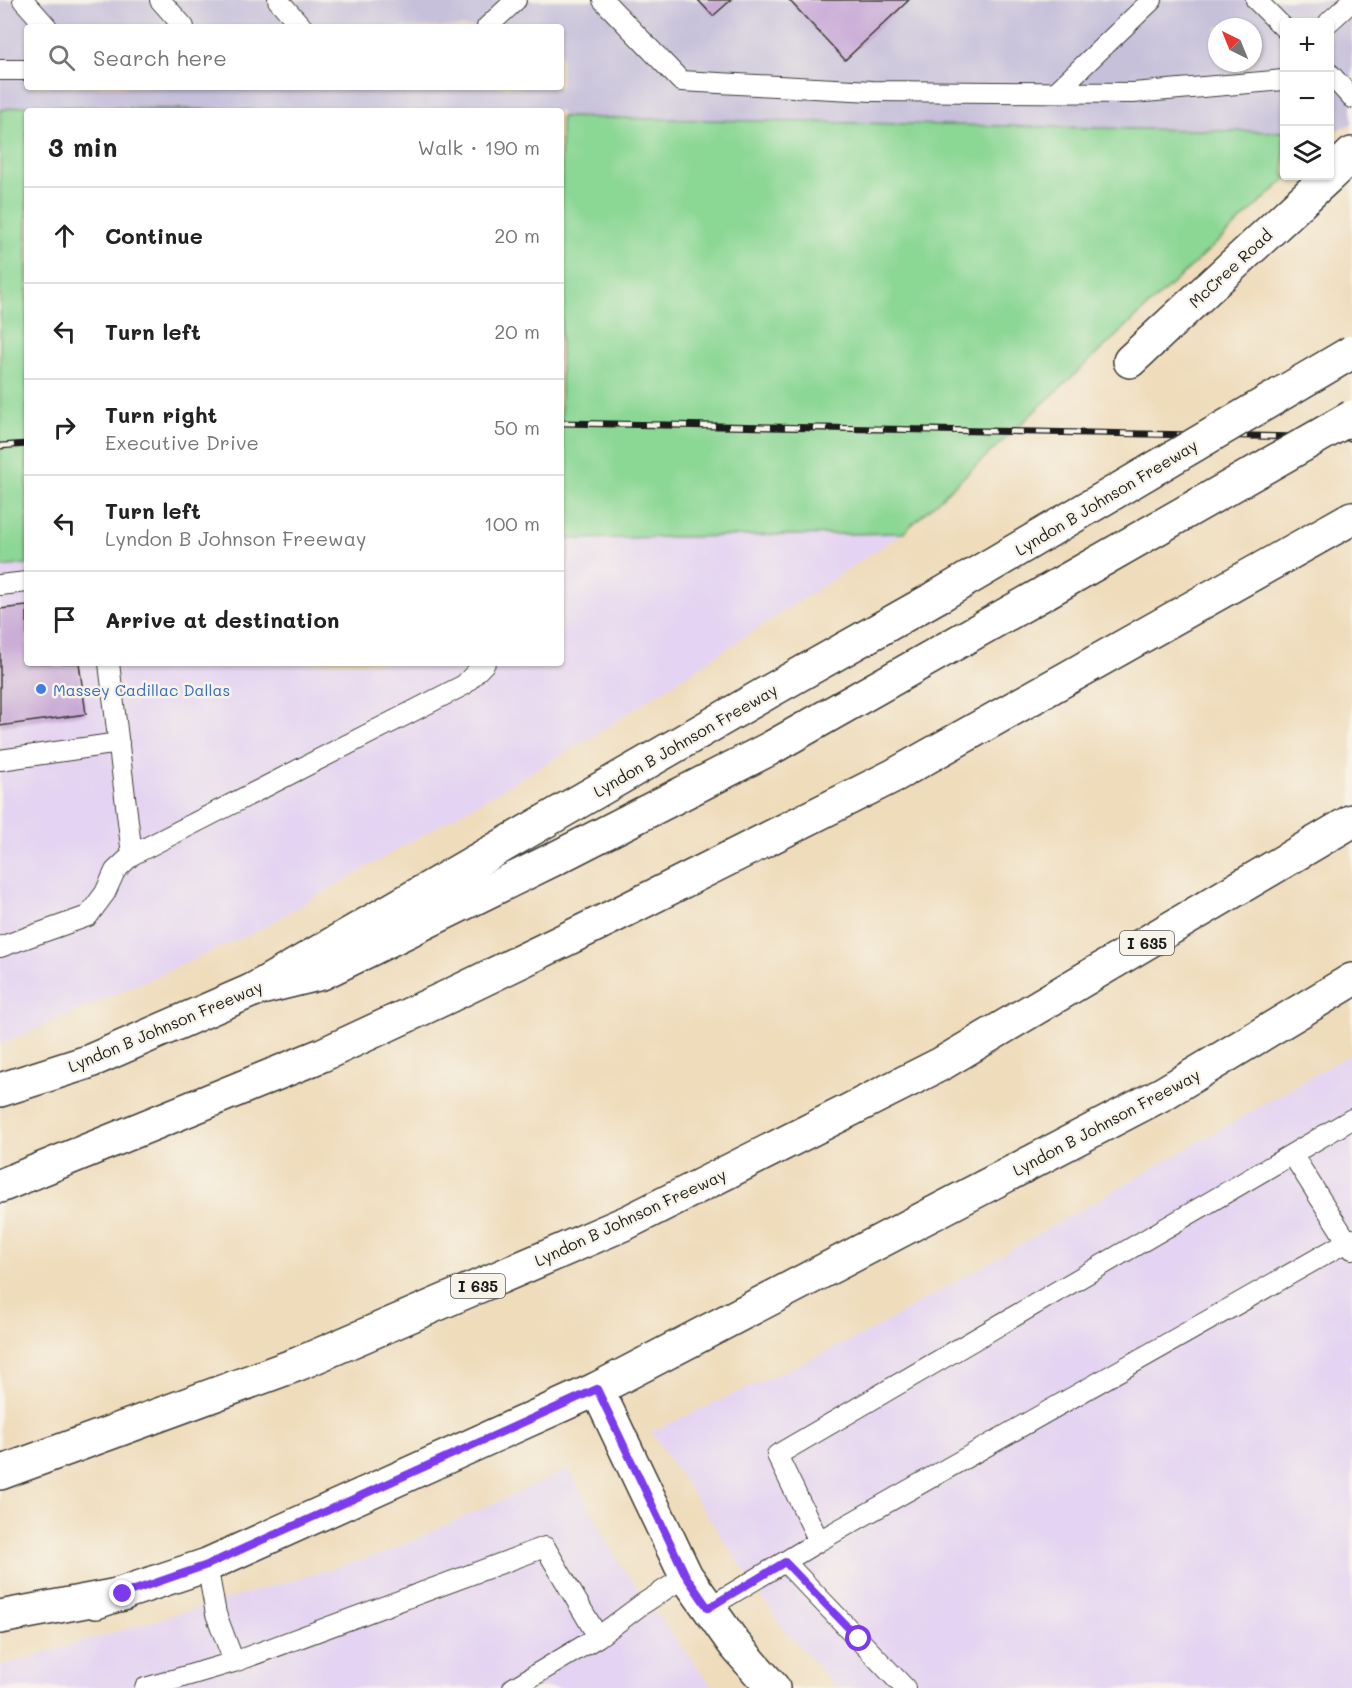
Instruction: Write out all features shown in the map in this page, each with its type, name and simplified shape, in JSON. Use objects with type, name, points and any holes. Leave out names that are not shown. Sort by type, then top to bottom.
[{"type":"main road","name":"McCree Road","points":[[1334,170],[1352,154]]},
{"type":"main road","name":"McCree Road","points":[[1130,361],[1324,180]]},
{"type":"main road","name":"Lyndon B Johnson Freeway","points":[[0,1090],[88,1062],[254,990],[942,594],[1352,352]]},
{"type":"main road","points":[[254,990],[322,973],[558,857],[769,749],[1352,417]]},
{"type":"main road","points":[[0,1186],[322,1055],[447,998],[896,775],[1352,518]]},
{"type":"main road","name":"Lyndon B Johnson Freeway","points":[[0,1473],[298,1364],[628,1222],[941,1064],[1352,821]]},
{"type":"main road","name":"Lyndon B Johnson Freeway","points":[[0,1633],[207,1565],[597,1389],[1164,1093],[1352,980]]},
{"type":"main road","points":[[597,1389],[686,1576],[735,1645],[772,1688]]},
{"type":"main road","points":[[0,1617],[123,1594]]},
{"type":"lane","points":[[23,0],[43,24]]},
{"type":"lane","points":[[160,0],[181,24]]},
{"type":"lane","points":[[278,0],[299,24]]},
{"type":"lane","points":[[490,24],[516,0]]},
{"type":"lane","points":[[603,0],[681,81],[872,90],[1133,93],[1280,80]]},
{"type":"lane","points":[[1056,92],[1152,0]]},
{"type":"lane","points":[[1256,0],[1280,24]]},
{"type":"lane","points":[[1333,18],[1352,1]]},
{"type":"lane","points":[[0,70],[24,70]]},
{"type":"lane","points":[[1334,79],[1352,98]]},
{"type":"lane","points":[[0,585],[24,582]]},
{"type":"lane","points":[[109,666],[132,855]]},
{"type":"lane","points":[[0,947],[88,916],[105,893],[115,870],[132,855],[464,685],[484,666]]},
{"type":"lane","points":[[0,759],[118,743]]},
{"type":"lane","points":[[819,1541],[777,1455],[1352,1119]]},
{"type":"lane","points":[[708,1608],[819,1541],[1350,1243],[1292,1154]]},
{"type":"lane","points":[[145,1688],[234,1662],[545,1546],[598,1637]]},
{"type":"lane","points":[[785,1562],[905,1688]]},
{"type":"lane","points":[[207,1565],[216,1614],[234,1662]]},
{"type":"lane","points":[[513,1688],[598,1637],[641,1605],[686,1576]]},
{"type":"shaded area","points":[[0,0],[1352,0],[1352,124],[1334,131],[1334,18],[1280,18],[1280,150],[564,336],[564,108],[24,108],[24,140],[0,375]]},
{"type":"shaded area","points":[[903,533],[590,738],[255,932],[0,1045],[0,567],[24,564],[24,666],[564,666],[564,539]]},
{"type":"shaded area","points":[[1352,1053],[1352,1688],[838,1688],[783,1628],[651,1432],[869,1332]]},
{"type":"shaded area","points":[[569,1469],[621,1566],[713,1688],[0,1688],[0,1666],[385,1553]]},
{"type":"green space","points":[[23,106],[122,108],[24,108],[24,564],[0,567],[0,110]]},
{"type":"green space","points":[[564,117],[1280,132],[1280,180],[1285,180],[903,533],[564,539]]},
{"type":"building","points":[[698,0],[731,0],[713,16]]},
{"type":"building","points":[[789,0],[909,0],[845,60]]},
{"type":"building","name":"Massey Cadillac Dallas","points":[[24,606],[24,666],[79,666],[86,714],[0,726],[0,609]]},
{"type":"railway","points":[[564,423],[1352,438]]},
{"type":"railway","points":[[0,446],[24,444]]},
{"type":"place","name":"Massey Cadillac Dallas","points":[[41,689]]},
{"type":"route","points":[[123,1594],[207,1565],[597,1389],[686,1576],[708,1608],[785,1562],[859,1639]]}]
